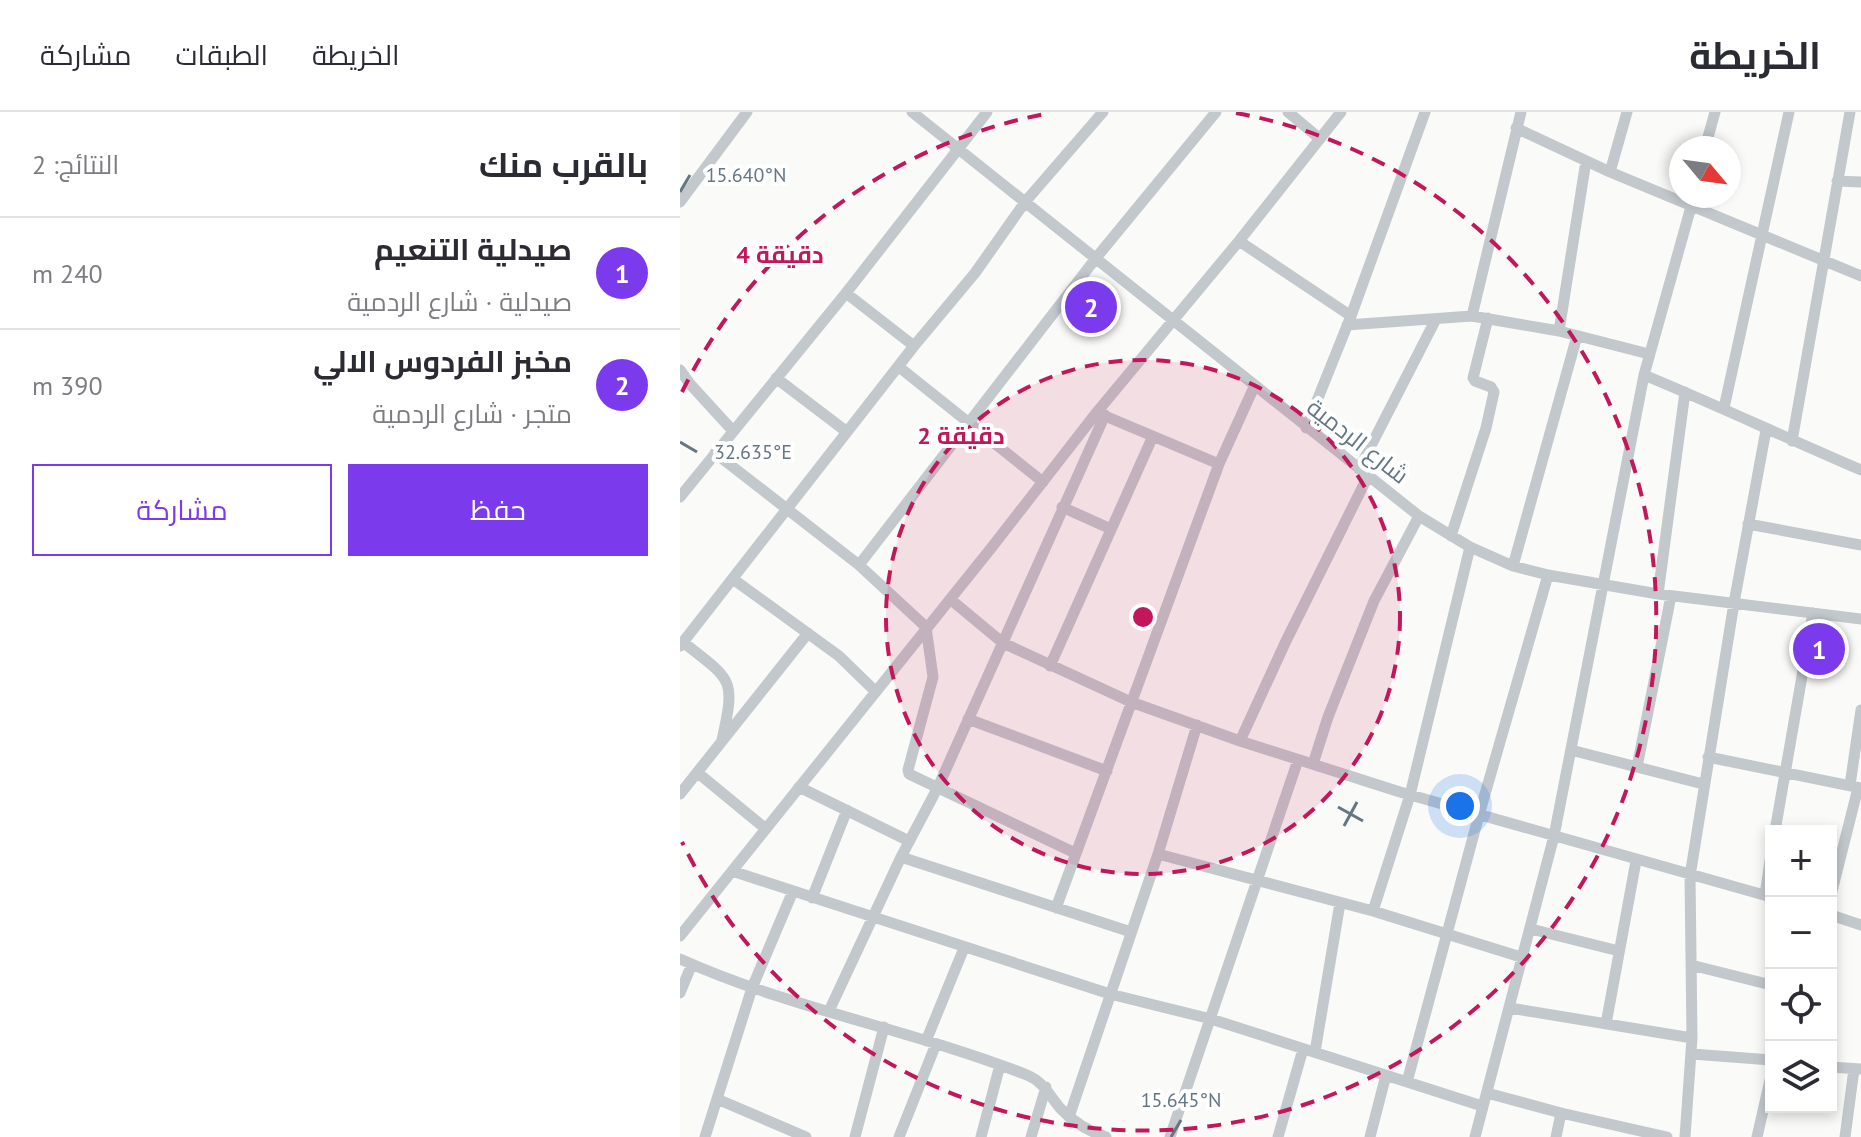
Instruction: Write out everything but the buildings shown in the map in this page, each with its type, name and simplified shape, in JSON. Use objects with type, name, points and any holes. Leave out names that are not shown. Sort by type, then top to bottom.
[{"type":"street","points":[[680,202],[747,112]]},
{"type":"street","name":"شارع الردمية","points":[[912,112],[1363,473],[1419,516],[1470,547],[1513,566],[1602,586],[1861,619]]},
{"type":"street","points":[[680,497],[846,293],[987,112]]},
{"type":"street","points":[[720,746],[731,701],[728,686],[723,674],[682,644],[914,346],[975,273],[1025,202],[1103,112]]},
{"type":"street","points":[[859,565],[1096,258],[1216,112]]},
{"type":"street","points":[[1288,112],[1319,138]]},
{"type":"street","points":[[680,936],[685,920],[732,871],[1341,112]]},
{"type":"street","points":[[1306,428],[1425,112]]},
{"type":"street","points":[[1472,316],[1521,112]]},
{"type":"street","points":[[1610,172],[1627,112]]},
{"type":"street","points":[[1708,136],[1715,112]]},
{"type":"street","points":[[1724,408],[1789,112]]},
{"type":"street","points":[[1792,441],[1850,112]]},
{"type":"street","points":[[1516,128],[1610,172],[1669,193]]},
{"type":"street","points":[[1559,331],[1586,161]]},
{"type":"street","points":[[1837,181],[1861,182]]},
{"type":"street","points":[[1475,1137],[1554,836],[1644,375],[1690,208]]},
{"type":"street","points":[[1706,208],[1763,236],[1861,276]]},
{"type":"street","points":[[1239,241],[1349,320],[1472,316],[1559,331],[1649,354]]},
{"type":"street","points":[[846,293],[914,346]]},
{"type":"street","points":[[1451,536],[1486,428],[1494,392],[1491,387],[1473,379],[1488,318]]},
{"type":"street","points":[[1240,741],[1436,319]]},
{"type":"street","points":[[1513,566],[1577,336]]},
{"type":"street","points":[[899,367],[1043,482]]},
{"type":"street","points":[[680,370],[733,431]]},
{"type":"street","points":[[1644,375],[1861,470]]},
{"type":"street","points":[[776,378],[847,432]]},
{"type":"street","points":[[1056,908],[1219,464],[1254,387]]},
{"type":"street","points":[[1658,594],[1685,392]]},
{"type":"street","points":[[1101,414],[1219,464]]},
{"type":"street","points":[[829,1011],[901,857],[938,787],[1101,414]]},
{"type":"street","points":[[1685,1137],[1692,1054],[1690,876],[1703,784],[1766,430]]},
{"type":"street","points":[[1050,666],[1153,436]]},
{"type":"street","points":[[715,453],[859,565],[926,627],[933,677],[908,770],[911,775],[1075,853]]},
{"type":"street","points":[[1062,507],[1111,529]]},
{"type":"street","points":[[1313,764],[1374,601],[1419,516]]},
{"type":"street","points":[[1748,524],[1861,545]]},
{"type":"street","points":[[1373,911],[1410,795],[1470,547]]},
{"type":"street","points":[[1407,1082],[1548,575]]},
{"type":"street","points":[[733,579],[839,656],[875,691]]},
{"type":"street","points":[[1637,767],[1671,596]]},
{"type":"street","points":[[950,599],[1003,643],[1131,702],[1240,741],[1410,795],[1765,895]]},
{"type":"street","points":[[1776,825],[1813,613]]},
{"type":"street","points":[[680,794],[808,633]]},
{"type":"street","points":[[1837,870],[1857,787],[1861,710]]},
{"type":"street","points":[[968,719],[1107,771]]},
{"type":"street","points":[[1069,1117],[1158,854],[1197,725]]},
{"type":"street","points":[[1571,750],[1703,784]]},
{"type":"street","points":[[1708,757],[1857,787]]},
{"type":"street","points":[[1170,1137],[1298,760]]},
{"type":"street","points":[[698,773],[766,829]]},
{"type":"street","points":[[799,787],[909,841]]},
{"type":"street","points":[[812,898],[847,810]]},
{"type":"street","points":[[1158,854],[1373,911],[1524,958]]},
{"type":"street","points":[[901,857],[1131,932]]},
{"type":"street","points":[[1606,1024],[1636,861]]},
{"type":"street","points":[[732,871],[1110,994],[1211,1019],[1482,1106]]},
{"type":"street","points":[[705,1137],[752,988],[793,891]]},
{"type":"street","points":[[1278,1137],[1309,1051],[1340,903]]},
{"type":"street","points":[[1837,917],[1861,925]]},
{"type":"street","points":[[1531,929],[1619,951]]},
{"type":"street","points":[[899,1137],[964,948]]},
{"type":"street","points":[[680,959],[752,988],[884,1027],[1030,1076],[1046,1087],[1069,1117],[1083,1128],[1106,1137]]},
{"type":"street","points":[[680,993],[692,964]]},
{"type":"street","points":[[1691,965],[1765,984]]},
{"type":"street","points":[[1510,1008],[1692,1038]]},
{"type":"street","points":[[855,1137],[884,1027]]},
{"type":"street","points":[[1692,1054],[1765,1060]]},
{"type":"street","points":[[981,1137],[1000,1065]]},
{"type":"street","points":[[1837,1067],[1857,1069],[1845,1137]]},
{"type":"street","points":[[1370,1137],[1386,1075]]},
{"type":"street","points":[[1031,1137],[1046,1087]]},
{"type":"street","points":[[1487,1093],[1627,1133],[1667,1137]]},
{"type":"street","points":[[717,1099],[806,1137]]},
{"type":"street","points":[[1757,1137],[1765,1102]]},
{"type":"street","points":[[1556,1137],[1561,1113]]},
{"type":"place","name":"مخبز الفردوس الالي","points":[[1091,307]]},
{"type":"place","name":"صيدلية التنعيم","points":[[1819,649]]}]
